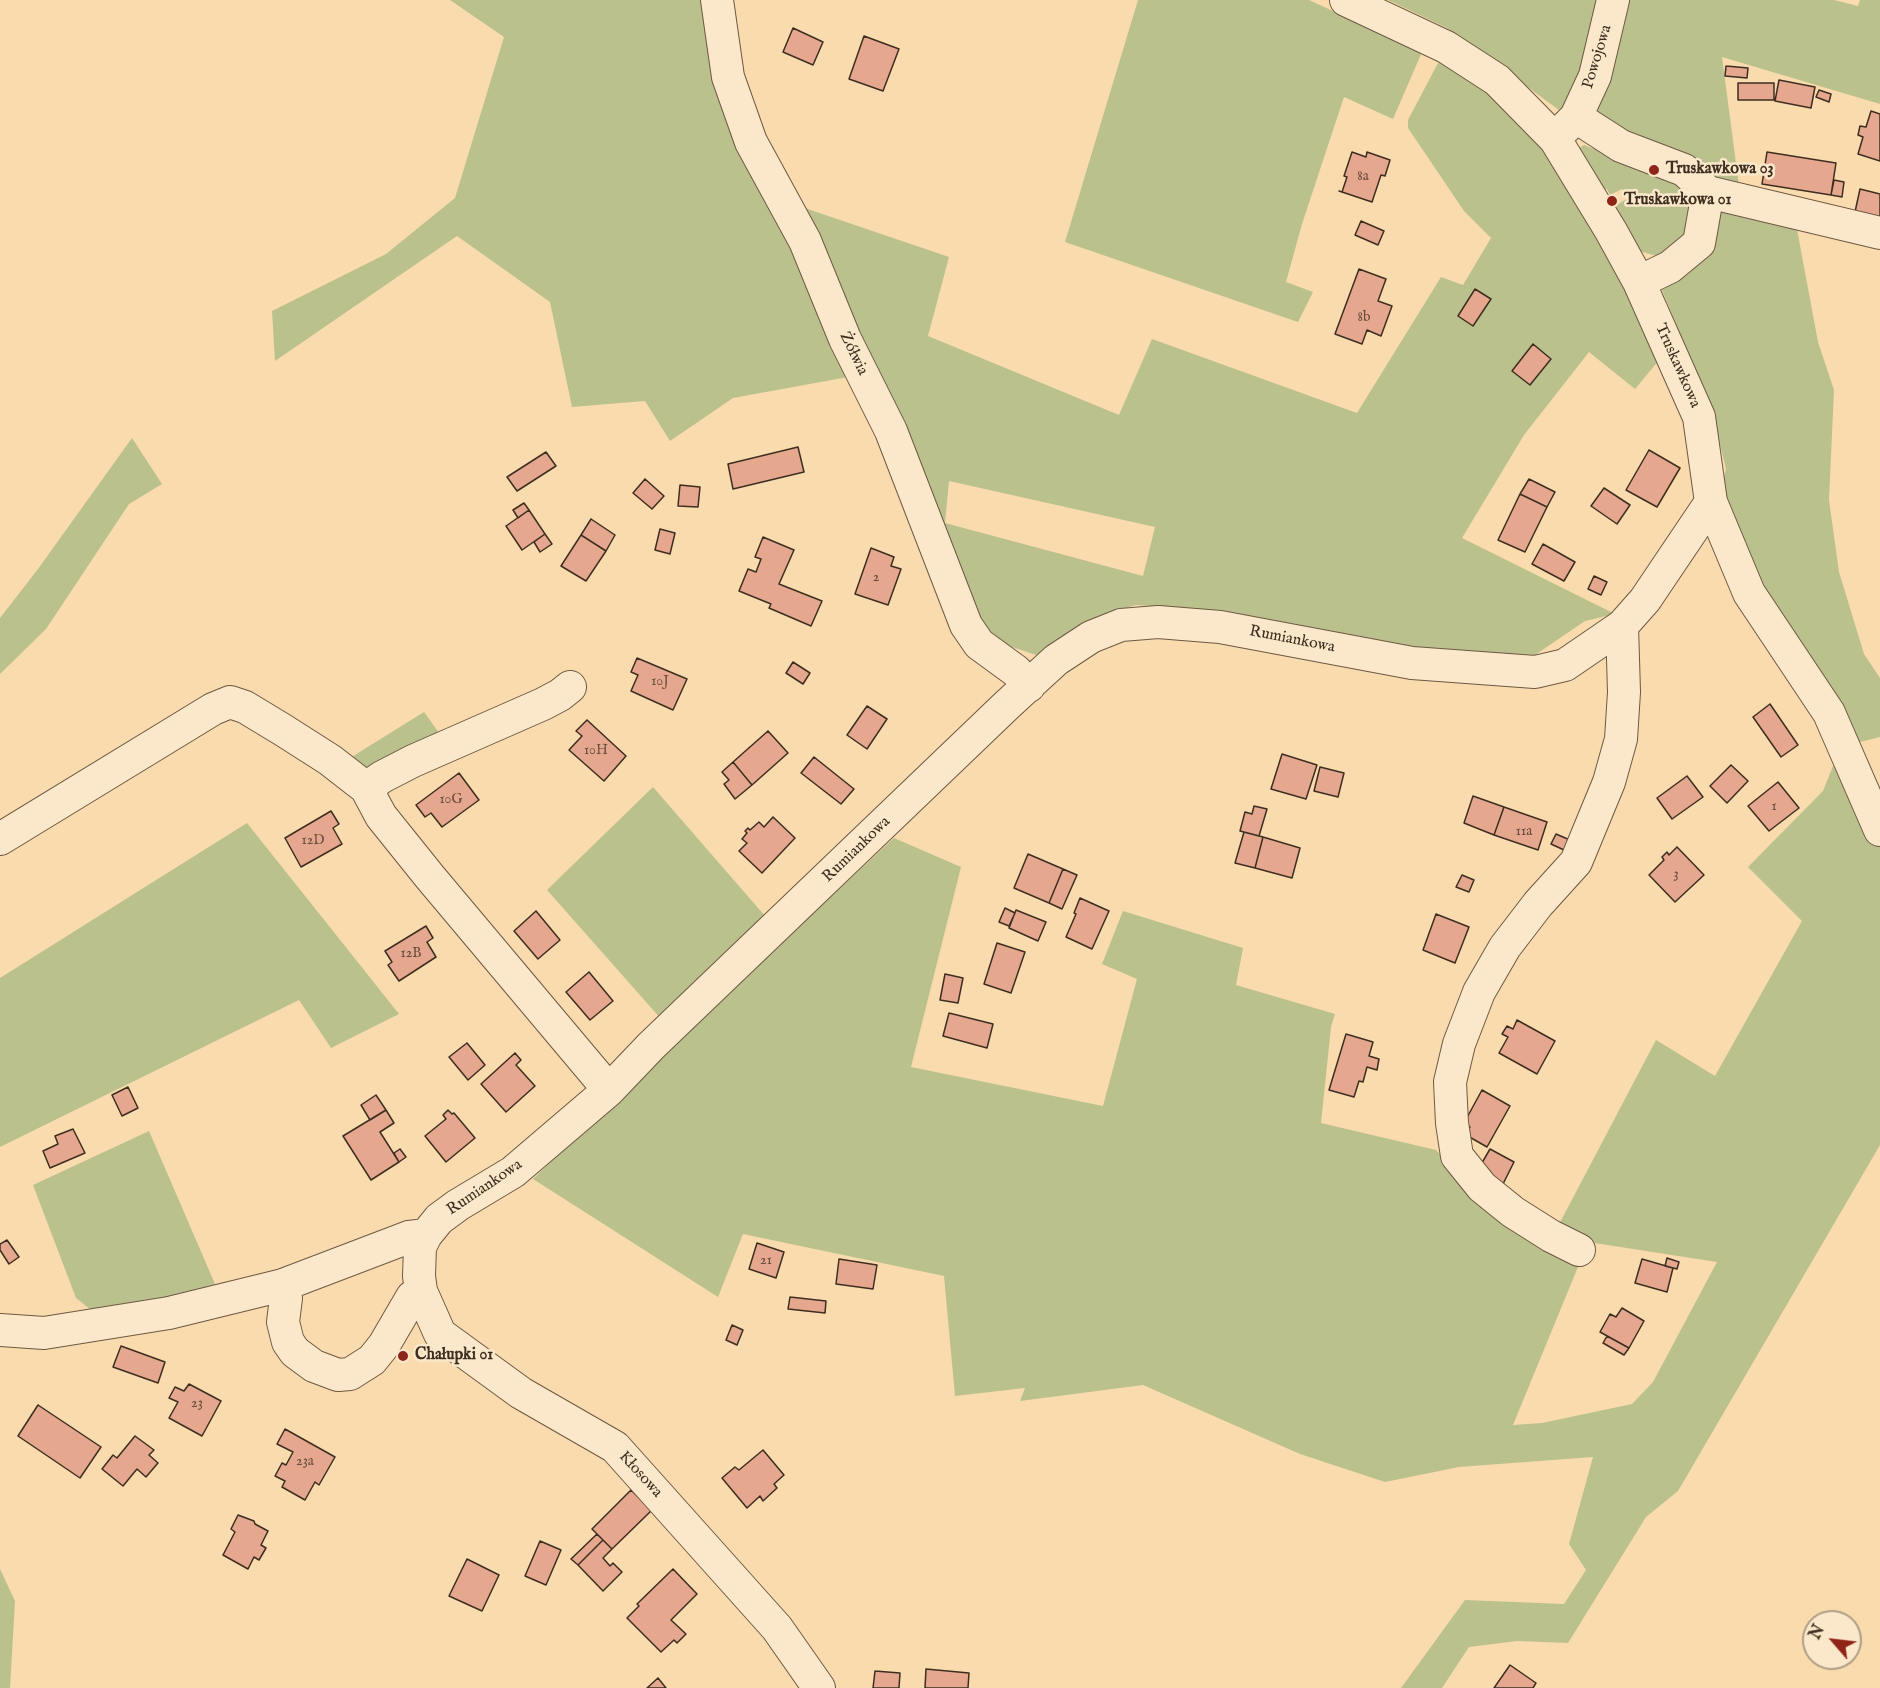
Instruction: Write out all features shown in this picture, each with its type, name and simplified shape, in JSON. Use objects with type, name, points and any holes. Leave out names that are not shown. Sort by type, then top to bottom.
[{"type":"street","name":"Żółwia","points":[[717,0],[728,77],[751,142],[805,241],[845,339],[891,431],[966,625],[979,644],[1016,671],[1029,686]]},
{"type":"street","name":"Truskawkowa","points":[[1346,0],[1446,47],[1565,128],[1611,231],[1639,282],[1699,417],[1711,502],[1749,593],[1829,714],[1880,830]]},
{"type":"street","name":"Powojowa","points":[[1565,128],[1595,76],[1613,0]]},
{"type":"street","points":[[1565,128],[1684,170],[1708,192],[1880,233]]},
{"type":"street","points":[[1639,282],[1670,267],[1699,243],[1708,192]]},
{"type":"street","name":"Rumiankowa","points":[[426,1235],[439,1219],[458,1205],[513,1172],[609,1090],[651,1046],[1056,660],[1091,637],[1120,625],[1158,622],[1220,627],[1412,663],[1535,672],[1565,665],[1622,626],[1645,600],[1711,502]]},
{"type":"street","points":[[1579,1250],[1551,1236],[1513,1212],[1482,1187],[1457,1156],[1452,1123],[1450,1082],[1459,1044],[1479,992],[1505,947],[1538,904],[1576,862],[1609,782],[1621,739],[1624,692],[1622,626]]},
{"type":"street","points":[[366,788],[412,761],[543,704],[570,687]]},
{"type":"street","points":[[0,839],[213,709],[230,702],[244,707],[330,760],[366,788],[381,816],[609,1090]]},
{"type":"street","points":[[0,1330],[44,1333],[169,1313],[283,1285],[409,1237],[426,1235]]},
{"type":"street","name":"Kłosowa","points":[[426,1235],[420,1247],[418,1276],[421,1291],[440,1334],[521,1393],[615,1447],[777,1628],[819,1688]]},
{"type":"street","points":[[283,1285],[286,1298],[284,1331],[295,1352],[314,1366],[338,1375],[350,1374],[372,1360],[384,1345],[407,1304],[421,1291]]},
{"type":"green space","points":[[450,0],[703,0],[785,233],[848,377],[733,398],[670,441],[645,401],[572,407],[550,302],[457,236],[275,361],[272,311],[386,254],[455,198],[504,37]]},
{"type":"green space","points":[[1138,0],[1309,0],[1422,52],[1393,119],[1344,97],[1302,224],[1286,282],[1313,292],[1298,322],[1065,242]]},
{"type":"green space","points":[[1388,0],[1604,0],[1580,92],[1559,110],[1447,28]]},
{"type":"green space","points":[[1622,0],[1834,0],[1858,6],[1860,0],[1880,0],[1880,104],[1722,57],[1739,186],[1717,183],[1592,118]]},
{"type":"green space","points":[[1439,61],[1493,96],[1545,151],[1623,280],[1660,359],[1635,389],[1589,352],[1524,435],[1462,538],[1615,614],[1585,621],[1535,655],[1424,652],[1225,611],[1136,605],[1089,620],[1036,655],[982,637],[790,203],[949,257],[928,336],[1119,415],[1152,339],[1357,413],[1441,277],[1463,285],[1491,238],[1464,211],[1408,128],[1408,120]],"holes":[[[949,481],[1155,527],[1143,576],[945,523]]]},
{"type":"green space","points":[[1584,145],[1673,179],[1693,198],[1693,228],[1660,257],[1636,250],[1612,208],[1628,198],[1622,189],[1610,195],[1607,189],[1602,192],[1579,148]]},
{"type":"green space","points":[[1723,202],[1796,224],[1818,342],[1834,390],[1829,500],[1839,572],[1864,654],[1880,678],[1880,737],[1856,743],[1779,622],[1718,502],[1726,469],[1710,404],[1662,290],[1687,275],[1708,251]]},
{"type":"green space","points":[[132,438],[162,484],[129,504],[46,629],[0,674],[0,618]]},
{"type":"green space","points":[[424,712],[442,737],[372,774],[350,758]]},
{"type":"green space","points":[[1837,756],[1880,840],[1880,1145],[1678,1491],[1646,1517],[1568,1643],[1517,1641],[1469,1647],[1442,1688],[1401,1688],[1465,1600],[1564,1604],[1586,1570],[1569,1544],[1593,1457],[1459,1467],[1385,1482],[1300,1454],[1143,1385],[1020,1401],[1025,1388],[955,1396],[944,1276],[743,1234],[718,1297],[533,1179],[894,838],[961,867],[911,1067],[1103,1106],[1137,979],[1102,964],[1123,911],[1243,948],[1236,985],[1335,1014],[1331,1027],[1321,1123],[1436,1150],[1461,1176],[1580,1262],[1513,1425],[1542,1423],[1632,1404],[1653,1382],[1717,1262],[1588,1242],[1556,1230],[1656,1040],[1715,1076],[1802,921],[1748,867],[1823,791]]},
{"type":"green space","points":[[653,787],[765,916],[662,1020],[547,890]]},
{"type":"green space","points":[[247,823],[399,1014],[331,1048],[299,1000],[0,1147],[0,978]]},
{"type":"green space","points":[[149,1131],[218,1291],[100,1317],[76,1298],[33,1185]]},
{"type":"green space","points":[[0,1569],[15,1601],[10,1688],[0,1688]]},
{"type":"building","points":[[793,28],[823,42],[813,65],[783,52]]},
{"type":"building","points":[[864,36],[899,49],[883,91],[849,79]]},
{"type":"building","points":[[1726,66],[1748,68],[1747,78],[1725,76]]},
{"type":"building","points":[[1779,80],[1815,87],[1811,108],[1775,101]]},
{"type":"building","points":[[1738,83],[1774,83],[1774,100],[1738,100]]},
{"type":"building","points":[[1819,90],[1831,94],[1829,102],[1816,97]]},
{"type":"building","points":[[1871,111],[1880,114],[1880,161],[1858,154],[1863,137],[1858,135],[1860,126],[1866,127]]},
{"type":"building","points":[[1352,152],[1366,157],[1367,152],[1390,160],[1385,176],[1381,175],[1372,202],[1342,192],[1347,177],[1344,176]]},
{"type":"building","points":[[1767,152],[1836,163],[1831,195],[1762,184]]},
{"type":"building","points":[[1834,180],[1844,182],[1842,197],[1831,195]]},
{"type":"building","points":[[1860,189],[1880,194],[1880,218],[1855,212]]},
{"type":"building","points":[[1361,221],[1384,231],[1378,245],[1355,235]]},
{"type":"building","points":[[1359,269],[1386,279],[1378,301],[1392,306],[1381,336],[1367,330],[1362,344],[1335,334]]},
{"type":"building","points":[[1475,289],[1491,299],[1473,326],[1458,316]]},
{"type":"building","points":[[1533,344],[1551,359],[1530,385],[1512,371]]},
{"type":"building","points":[[798,447],[804,472],[733,489],[728,464]]},
{"type":"building","points":[[1649,450],[1680,468],[1657,507],[1626,490]]},
{"type":"building","points":[[546,452],[556,466],[517,491],[507,477]]},
{"type":"building","points":[[645,479],[664,496],[652,509],[633,493]]},
{"type":"building","points":[[1529,479],[1555,492],[1547,507],[1520,494]]},
{"type":"building","points":[[680,485],[700,487],[698,507],[678,506]]},
{"type":"building","points":[[1604,488],[1630,505],[1617,524],[1591,506]]},
{"type":"building","points":[[1520,494],[1547,507],[1525,552],[1498,540]]},
{"type":"building","points":[[524,503],[529,510],[518,518],[513,510]]},
{"type":"building","points":[[529,510],[545,534],[522,550],[506,526]]},
{"type":"building","points":[[591,519],[615,535],[606,551],[581,535]]},
{"type":"building","points":[[660,529],[675,533],[670,554],[655,550]]},
{"type":"building","points":[[545,534],[552,544],[540,552],[534,542]]},
{"type":"building","points":[[581,535],[606,551],[586,581],[561,566]]},
{"type":"building","points":[[763,537],[794,550],[779,584],[822,601],[811,626],[769,608],[771,604],[739,591],[748,569],[756,572],[761,559],[755,557]]},
{"type":"building","points":[[1543,544],[1575,562],[1564,581],[1532,564]]},
{"type":"building","points":[[871,548],[894,557],[891,566],[901,569],[888,605],[855,594]]},
{"type":"building","points":[[1594,576],[1607,582],[1601,595],[1588,589]]},
{"type":"building","points":[[637,658],[687,679],[673,710],[631,691],[638,675],[631,672]]},
{"type":"building","points":[[793,662],[810,673],[803,684],[786,673]]},
{"type":"building","points":[[1770,704],[1798,745],[1781,757],[1753,717]]},
{"type":"building","points":[[867,706],[887,719],[867,749],[847,735]]},
{"type":"building","points":[[587,720],[626,756],[604,781],[569,750],[582,736],[576,731]]},
{"type":"building","points":[[768,731],[788,753],[752,785],[733,762]]},
{"type":"building","points":[[1282,754],[1317,765],[1306,799],[1271,789]]},
{"type":"building","points":[[814,757],[854,789],[841,804],[801,773]]},
{"type":"building","points":[[733,762],[752,785],[735,799],[724,784],[729,780],[722,772]]},
{"type":"building","points":[[1731,765],[1748,781],[1727,803],[1710,786]]},
{"type":"building","points":[[1320,767],[1344,773],[1338,797],[1314,791]]},
{"type":"building","points":[[459,773],[479,800],[442,827],[431,813],[425,817],[416,805]]},
{"type":"building","points":[[1687,776],[1703,797],[1672,819],[1657,798]]},
{"type":"building","points":[[1778,782],[1799,808],[1769,831],[1748,806]]},
{"type":"building","points":[[1473,796],[1504,807],[1494,835],[1464,823]]},
{"type":"building","points":[[1254,806],[1267,809],[1259,836],[1240,831],[1245,812],[1252,814]]},
{"type":"building","points":[[1504,807],[1547,822],[1538,850],[1494,835]]},
{"type":"building","points":[[331,811],[339,824],[333,828],[342,844],[301,867],[285,838]]},
{"type":"building","points":[[773,817],[795,838],[762,873],[739,851],[747,843],[742,839],[748,828],[750,830],[759,822],[764,827]]},
{"type":"building","points":[[1244,832],[1263,837],[1255,868],[1235,863]]},
{"type":"building","points":[[1556,834],[1570,840],[1564,850],[1551,844]]},
{"type":"building","points":[[1263,837],[1300,848],[1292,878],[1255,868]]},
{"type":"building","points":[[1677,847],[1704,875],[1675,902],[1649,875],[1664,860],[1662,857],[1667,852],[1669,855]]},
{"type":"building","points":[[1028,854],[1063,869],[1049,903],[1014,888]]},
{"type":"building","points":[[1063,869],[1077,875],[1062,909],[1049,903]]},
{"type":"building","points":[[1462,875],[1474,880],[1469,892],[1456,887]]},
{"type":"building","points":[[1080,898],[1109,911],[1092,949],[1066,937]]},
{"type":"building","points":[[1005,908],[1015,913],[1009,926],[999,922]]},
{"type":"building","points":[[1016,910],[1046,922],[1038,941],[1009,928]]},
{"type":"building","points":[[536,911],[560,940],[538,959],[514,931]]},
{"type":"building","points":[[1436,914],[1469,927],[1455,963],[1423,950]]},
{"type":"building","points":[[426,926],[433,938],[427,942],[436,957],[399,981],[388,965],[392,962],[385,951]]},
{"type":"building","points":[[997,943],[1025,952],[1011,993],[984,984]]},
{"type":"building","points":[[589,972],[613,1001],[590,1020],[566,992]]},
{"type":"building","points":[[945,974],[963,978],[958,1003],[940,1000]]},
{"type":"building","points":[[949,1013],[993,1024],[987,1048],[943,1036]]},
{"type":"building","points":[[1517,1020],[1555,1041],[1537,1074],[1499,1053],[1508,1037],[1502,1034],[1507,1026],[1513,1029]]},
{"type":"building","points":[[1346,1034],[1373,1042],[1369,1056],[1379,1059],[1377,1070],[1367,1067],[1363,1082],[1359,1081],[1354,1097],[1329,1090]]},
{"type":"building","points":[[467,1043],[485,1065],[468,1080],[449,1057]]},
{"type":"building","points":[[515,1053],[521,1060],[516,1065],[535,1086],[506,1112],[481,1084]]},
{"type":"building","points":[[128,1087],[138,1108],[122,1116],[112,1095]]},
{"type":"building","points":[[1482,1090],[1510,1106],[1487,1147],[1466,1135],[1470,1127],[1464,1123]]},
{"type":"building","points":[[376,1095],[386,1110],[370,1120],[361,1105]]},
{"type":"building","points":[[386,1110],[394,1123],[380,1132],[399,1162],[371,1180],[343,1136]]},
{"type":"building","points":[[448,1110],[454,1113],[475,1138],[446,1162],[425,1136],[446,1119],[443,1115]]},
{"type":"building","points":[[73,1129],[85,1153],[50,1168],[43,1151],[58,1144],[55,1136]]},
{"type":"building","points":[[400,1149],[406,1157],[399,1162],[394,1153]]},
{"type":"building","points":[[1490,1149],[1514,1162],[1502,1186],[1479,1168]]},
{"type":"building","points":[[7,1240],[19,1257],[9,1264],[0,1250],[0,1244]]},
{"type":"building","points":[[757,1243],[784,1252],[776,1278],[749,1269]]},
{"type":"building","points":[[1667,1258],[1679,1262],[1677,1269],[1665,1266]]},
{"type":"building","points":[[839,1259],[877,1265],[873,1289],[836,1284]]},
{"type":"building","points":[[1642,1259],[1673,1268],[1667,1292],[1635,1283]]},
{"type":"building","points":[[790,1297],[826,1301],[825,1313],[788,1309]]},
{"type":"building","points":[[1622,1308],[1644,1321],[1629,1348],[1600,1332],[1610,1314],[1616,1317]]},
{"type":"building","points":[[732,1325],[743,1330],[737,1345],[726,1340]]},
{"type":"building","points":[[1607,1336],[1629,1348],[1624,1355],[1603,1343]]},
{"type":"building","points":[[121,1346],[165,1362],[158,1383],[113,1367]]},
{"type":"building","points":[[189,1384],[221,1401],[202,1436],[169,1418],[178,1402],[169,1398],[175,1387],[184,1391]]},
{"type":"building","points":[[38,1405],[101,1447],[80,1478],[18,1436]]},
{"type":"building","points":[[285,1429],[335,1457],[319,1485],[315,1482],[305,1500],[282,1487],[285,1481],[275,1476],[282,1463],[286,1465],[293,1452],[277,1444]]},
{"type":"building","points":[[135,1436],[154,1450],[149,1455],[158,1463],[146,1477],[137,1469],[123,1486],[102,1469],[113,1455],[117,1458]]},
{"type":"building","points":[[763,1450],[784,1475],[774,1484],[777,1488],[763,1501],[760,1496],[747,1508],[722,1478],[735,1467],[739,1470]]},
{"type":"building","points":[[631,1490],[652,1510],[612,1549],[592,1529]]},
{"type":"building","points":[[238,1515],[254,1521],[255,1524],[268,1531],[261,1545],[266,1548],[259,1560],[254,1557],[248,1569],[223,1555],[235,1532],[231,1529]]},
{"type":"building","points":[[597,1534],[603,1540],[578,1565],[571,1559]]},
{"type":"building","points":[[603,1540],[612,1549],[603,1558],[610,1566],[613,1563],[622,1572],[603,1591],[578,1565]]},
{"type":"building","points":[[540,1541],[561,1550],[546,1585],[525,1576]]},
{"type":"building","points":[[467,1559],[499,1575],[482,1611],[449,1596]]},
{"type":"building","points":[[673,1569],[697,1594],[671,1620],[686,1634],[677,1643],[674,1640],[661,1652],[627,1618],[639,1606],[637,1604]]},
{"type":"building","points":[[1510,1665],[1536,1683],[1533,1688],[1494,1688]]},
{"type":"building","points":[[926,1669],[969,1673],[968,1688],[925,1688]]},
{"type":"building","points":[[875,1671],[900,1673],[899,1688],[873,1688]]},
{"type":"building","points":[[658,1678],[666,1688],[647,1688]]},
{"type":"place","name":"Truskawkowa 03","points":[[1654,170]]},
{"type":"place","name":"Truskawkowa 01","points":[[1612,201]]},
{"type":"place","name":"Chałupki 01","points":[[403,1356]]}]
